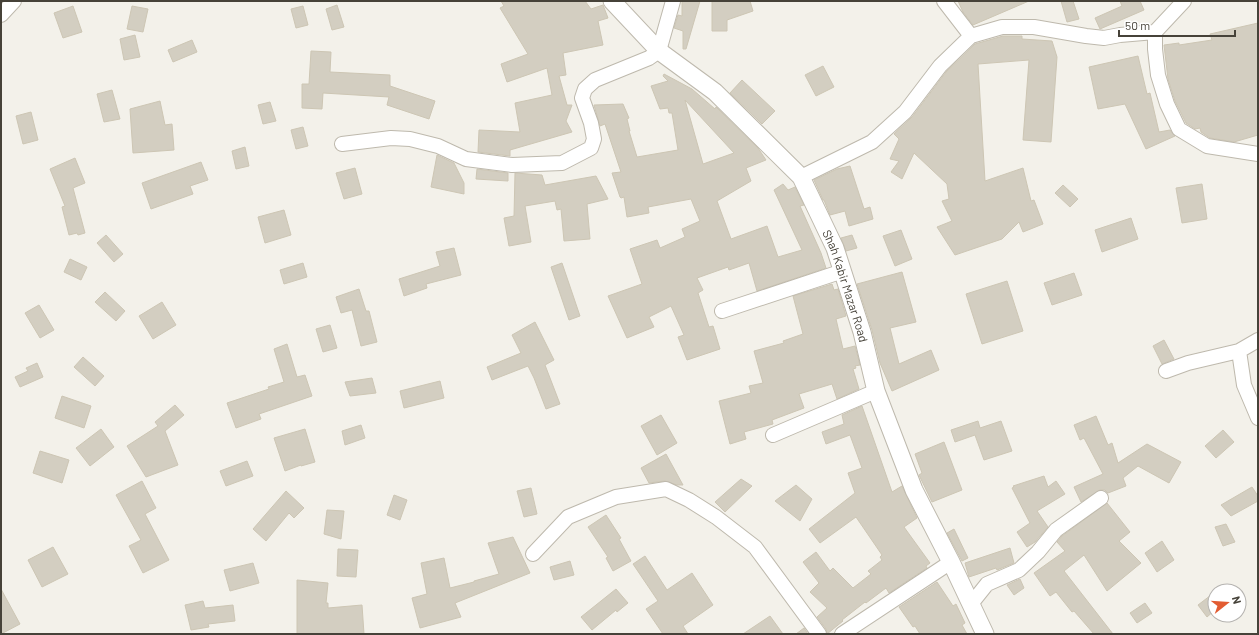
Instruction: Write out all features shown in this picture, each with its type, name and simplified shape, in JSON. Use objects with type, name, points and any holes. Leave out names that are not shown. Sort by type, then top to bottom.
[{"type":"street","points":[[1,15],[14,1]]},
{"type":"street","name":"Shah Kabir Mazar Road","points":[[612,1],[659,51],[715,92],[801,177],[835,248],[862,332],[876,392],[914,490],[951,562],[985,634]]},
{"type":"street","points":[[342,144],[391,138],[410,139],[438,146],[466,159],[512,165],[562,163],[591,148],[593,144],[594,139],[591,123],[582,98],[585,89],[595,80],[649,58],[659,51],[673,1]]},
{"type":"street","points":[[944,1],[971,36]]},
{"type":"street","points":[[801,177],[872,142],[905,112],[940,66],[971,36],[1002,27],[1034,27],[1104,38],[1155,32],[1184,1]]},
{"type":"street","points":[[1155,32],[1158,75],[1167,104],[1179,129],[1207,146],[1258,154]]},
{"type":"street","points":[[722,311],[843,271]]},
{"type":"street","points":[[1166,370],[1188,363],[1239,351],[1258,340]]},
{"type":"street","points":[[1239,351],[1244,385],[1258,418]]},
{"type":"street","points":[[772,435],[876,392]]},
{"type":"street","points":[[533,554],[568,517],[616,497],[666,489],[690,500],[716,517],[755,547],[819,634]]},
{"type":"street","points":[[970,604],[988,584],[1019,570],[1038,552],[1056,530],[1101,498]]},
{"type":"street","points":[[842,634],[951,562]]},
{"type":"building","points":[[501,1],[585,1],[591,9],[603,5],[608,18],[598,21],[603,45],[563,53],[566,75],[559,76],[567,105],[572,105],[566,121],[572,132],[510,150],[510,156],[478,152],[479,130],[520,132],[515,103],[552,95],[547,68],[507,82],[501,64],[528,54],[500,8],[504,6]]},
{"type":"building","points":[[682,1],[700,1],[686,49],[683,49],[683,31],[674,28],[678,15],[682,16]]},
{"type":"building","points":[[712,1],[750,1],[753,11],[727,20],[727,31],[712,31]]},
{"type":"building","points":[[958,1],[1029,1],[973,25],[963,12]]},
{"type":"building","points":[[1061,1],[1073,1],[1079,19],[1067,22]]},
{"type":"building","points":[[1120,1],[1140,1],[1144,10],[1100,29],[1095,18],[1122,6]]},
{"type":"building","points":[[337,5],[344,27],[332,30],[326,9]]},
{"type":"building","points":[[73,6],[82,32],[63,38],[54,13]]},
{"type":"building","points":[[132,6],[148,9],[143,32],[127,29]]},
{"type":"building","points":[[303,6],[308,25],[296,28],[291,9]]},
{"type":"building","points":[[1258,23],[1258,135],[1234,142],[1210,138],[1201,132],[1200,128],[1195,129],[1186,123],[1175,101],[1168,79],[1164,45],[1179,43],[1179,45],[1212,40],[1210,34]]},
{"type":"building","points":[[135,35],[140,57],[124,60],[120,39]]},
{"type":"building","points":[[1003,36],[1022,36],[1022,39],[1052,41],[1057,57],[1051,142],[1023,140],[1029,60],[978,64],[985,181],[1023,168],[1031,201],[1034,200],[1043,224],[1023,232],[1019,222],[1002,239],[955,255],[937,227],[952,221],[942,201],[949,199],[947,184],[914,153],[902,179],[891,172],[899,161],[890,159],[899,139],[894,134],[912,117],[946,72],[975,44]]},
{"type":"building","points":[[192,40],[197,52],[173,62],[168,50]]},
{"type":"building","points":[[311,51],[331,52],[330,72],[390,75],[390,86],[435,101],[429,119],[387,105],[389,97],[323,93],[322,109],[302,108],[302,84],[309,84]]},
{"type":"building","points":[[1138,56],[1147,94],[1150,93],[1159,132],[1170,130],[1175,136],[1146,149],[1125,104],[1098,109],[1089,67]]},
{"type":"building","points":[[823,66],[834,87],[816,96],[805,75]]},
{"type":"building","points":[[664,74],[692,89],[715,109],[716,107],[758,148],[766,160],[746,168],[751,181],[717,201],[731,239],[767,226],[778,257],[802,250],[774,190],[783,184],[788,190],[795,187],[804,205],[800,206],[826,268],[757,291],[749,263],[729,270],[728,267],[697,278],[703,290],[698,293],[709,327],[713,326],[720,349],[687,360],[678,337],[684,335],[671,306],[649,317],[654,327],[627,338],[608,296],[642,284],[630,249],[657,240],[660,248],[685,237],[682,229],[700,221],[691,199],[648,207],[649,213],[627,217],[624,197],[620,197],[612,173],[621,172],[605,124],[600,126],[594,105],[623,104],[629,118],[627,119],[629,131],[637,157],[678,150],[672,113],[669,113],[668,108],[660,109],[651,86],[668,81],[663,76]],"holes":[[[685,100],[734,153],[703,164]]]},
{"type":"building","points":[[742,80],[775,111],[762,124],[730,93]]},
{"type":"building","points":[[112,90],[120,119],[104,122],[97,94]]},
{"type":"building","points":[[160,101],[165,125],[172,124],[174,150],[133,153],[130,109]]},
{"type":"building","points":[[270,102],[276,121],[263,124],[258,105]]},
{"type":"building","points":[[31,112],[38,140],[23,144],[16,116]]},
{"type":"building","points":[[303,127],[308,146],[296,149],[291,130]]},
{"type":"building","points":[[245,147],[249,166],[236,169],[232,151]]},
{"type":"building","points":[[437,155],[454,163],[464,183],[464,194],[431,187]]},
{"type":"building","points":[[75,158],[85,183],[73,188],[85,233],[69,235],[62,207],[65,206],[50,169]]},
{"type":"building","points":[[201,162],[208,180],[190,186],[193,194],[151,209],[142,183]]},
{"type":"building","points":[[850,166],[864,209],[870,207],[873,219],[849,226],[845,211],[830,215],[814,180],[837,169]]},
{"type":"building","points":[[355,168],[362,194],[344,199],[336,173]]},
{"type":"building","points":[[477,169],[508,173],[508,181],[476,179]]},
{"type":"building","points":[[515,173],[542,175],[545,185],[596,176],[608,199],[587,204],[590,239],[564,241],[561,209],[557,210],[555,201],[525,206],[531,242],[509,246],[504,218],[514,216]]},
{"type":"building","points":[[1202,184],[1207,219],[1182,223],[1176,188]]},
{"type":"building","points":[[1063,185],[1078,199],[1070,207],[1055,193]]},
{"type":"building","points":[[284,210],[291,235],[265,243],[258,217]]},
{"type":"building","points":[[1131,218],[1138,239],[1102,252],[1095,230]]},
{"type":"building","points":[[901,230],[912,259],[895,266],[883,236]]},
{"type":"building","points":[[106,235],[123,254],[114,262],[97,243]]},
{"type":"building","points":[[852,235],[857,248],[846,251],[841,238]]},
{"type":"building","points":[[454,248],[461,275],[426,284],[427,288],[404,296],[399,279],[440,266],[436,252]]},
{"type":"building","points":[[70,259],[87,267],[81,280],[64,272]]},
{"type":"building","points":[[303,263],[307,277],[284,284],[280,270]]},
{"type":"building","points":[[562,263],[580,316],[569,320],[551,267]]},
{"type":"building","points":[[902,272],[916,322],[890,328],[899,364],[931,350],[939,370],[892,391],[880,363],[872,330],[857,284]]},
{"type":"building","points":[[1074,273],[1082,295],[1052,305],[1044,283]]},
{"type":"building","points":[[1007,281],[1023,331],[982,344],[966,294]]},
{"type":"building","points":[[832,284],[834,290],[838,289],[846,316],[836,319],[843,349],[855,346],[860,365],[855,366],[856,368],[853,369],[859,389],[837,399],[832,384],[799,394],[804,408],[772,420],[773,424],[744,432],[746,439],[730,444],[719,401],[751,393],[749,386],[763,383],[754,351],[784,343],[783,341],[803,334],[793,296]]},
{"type":"building","points":[[359,289],[366,311],[369,311],[377,342],[361,346],[352,310],[341,313],[336,297]]},
{"type":"building","points":[[105,292],[125,311],[116,321],[95,302]]},
{"type":"building","points":[[162,302],[176,325],[153,339],[139,316]]},
{"type":"building","points":[[39,305],[54,330],[40,338],[25,313]]},
{"type":"building","points":[[535,322],[554,360],[545,365],[560,404],[546,409],[528,366],[492,380],[487,367],[521,353],[512,335]]},
{"type":"building","points":[[330,325],[337,348],[323,352],[316,329]]},
{"type":"building","points":[[1164,340],[1174,359],[1162,364],[1153,346]]},
{"type":"building","points":[[287,344],[297,377],[305,375],[312,396],[259,414],[261,419],[236,428],[227,403],[269,389],[268,387],[284,382],[274,349]]},
{"type":"building","points":[[83,357],[104,376],[95,386],[74,367]]},
{"type":"building","points":[[37,363],[43,377],[20,387],[15,377],[28,371],[26,368]]},
{"type":"building","points":[[372,378],[376,393],[350,396],[345,382]]},
{"type":"building","points":[[440,381],[444,398],[404,408],[400,391]]},
{"type":"building","points":[[62,396],[91,406],[84,428],[55,418]]},
{"type":"building","points":[[175,405],[184,415],[165,431],[178,465],[146,477],[127,446],[158,426],[155,422]]},
{"type":"building","points":[[862,406],[892,492],[902,486],[917,518],[904,527],[930,563],[926,566],[927,568],[889,593],[886,588],[866,603],[865,602],[827,634],[826,629],[817,617],[827,608],[810,592],[819,583],[803,562],[816,552],[830,571],[833,568],[853,588],[871,574],[868,571],[882,560],[880,557],[882,555],[856,517],[820,543],[809,529],[855,493],[848,473],[862,468],[850,435],[826,444],[822,432],[844,424],[842,415]]},
{"type":"building","points":[[661,415],[677,443],[657,455],[641,426]]},
{"type":"building","points":[[1096,416],[1108,445],[1112,443],[1118,463],[1147,444],[1181,462],[1169,483],[1138,466],[1123,478],[1126,486],[1108,493],[1105,490],[1100,490],[1081,502],[1074,487],[1103,474],[1084,438],[1080,440],[1074,425]]},
{"type":"building","points":[[978,421],[980,428],[1001,421],[1012,451],[984,460],[975,435],[955,442],[951,430]]},
{"type":"building","points":[[361,425],[365,438],[345,445],[342,431]]},
{"type":"building","points":[[101,429],[114,447],[90,466],[76,448]]},
{"type":"building","points":[[305,429],[315,462],[285,471],[274,438]]},
{"type":"building","points":[[1223,430],[1234,442],[1216,458],[1205,446]]},
{"type":"building","points":[[944,442],[962,490],[932,502],[919,475],[922,473],[915,454]]},
{"type":"building","points":[[40,451],[69,460],[62,483],[33,473]]},
{"type":"building","points":[[666,454],[683,485],[677,485],[665,481],[649,483],[641,468]]},
{"type":"building","points":[[247,461],[253,476],[226,486],[220,471]]},
{"type":"building","points":[[1044,476],[1048,487],[1056,481],[1065,494],[1037,511],[1048,527],[1035,542],[1027,547],[1017,532],[1030,523],[1012,488],[1014,487],[1013,486]]},
{"type":"building","points":[[741,479],[752,486],[725,512],[715,502]]},
{"type":"building","points":[[142,481],[156,508],[145,514],[169,560],[143,573],[129,546],[141,540],[116,495]]},
{"type":"building","points":[[796,485],[812,499],[800,521],[775,501]]},
{"type":"building","points":[[1252,487],[1258,496],[1258,501],[1231,516],[1221,505]]},
{"type":"building","points":[[531,488],[537,514],[524,517],[517,491]]},
{"type":"building","points":[[286,491],[304,508],[294,518],[289,513],[266,541],[253,529]]},
{"type":"building","points":[[394,495],[407,500],[400,520],[387,515]]},
{"type":"building","points":[[1107,503],[1130,532],[1119,541],[1141,563],[1107,591],[1084,555],[1064,571],[1113,634],[1094,634],[1074,611],[1072,612],[1056,592],[1050,596],[1034,573],[1065,551],[1057,542],[1062,536]]},
{"type":"building","points":[[327,510],[344,511],[341,539],[324,534]]},
{"type":"building","points":[[606,515],[621,538],[619,539],[631,561],[613,571],[606,558],[608,557],[588,527]]},
{"type":"building","points":[[1226,524],[1235,542],[1223,546],[1215,527]]},
{"type":"building","points":[[954,529],[968,558],[962,561],[947,533]]},
{"type":"building","points":[[513,537],[530,573],[455,603],[461,617],[420,628],[412,598],[427,594],[421,563],[444,558],[450,588],[474,582],[499,574],[488,543]]},
{"type":"building","points":[[1162,541],[1174,560],[1157,572],[1145,553]]},
{"type":"building","points":[[53,547],[68,574],[42,587],[28,560]]},
{"type":"building","points":[[1010,548],[1014,563],[997,570],[996,568],[969,577],[965,563]]},
{"type":"building","points":[[338,549],[358,550],[356,577],[337,576]]},
{"type":"building","points":[[645,556],[667,590],[692,573],[713,605],[683,626],[688,634],[663,634],[646,609],[658,601],[633,564]]},
{"type":"building","points":[[570,561],[574,575],[554,580],[550,567]]},
{"type":"building","points":[[253,563],[259,583],[230,591],[224,570]]},
{"type":"building","points":[[1020,579],[1024,588],[1014,595],[1007,585]]},
{"type":"building","points":[[297,580],[328,583],[326,603],[328,603],[328,608],[362,605],[364,634],[297,634]]},
{"type":"building","points":[[937,582],[953,606],[956,604],[965,623],[962,625],[967,634],[920,634],[915,626],[913,627],[899,607]]},
{"type":"building","points":[[1,589],[20,624],[1,634]]},
{"type":"building","points":[[616,589],[628,603],[617,612],[616,610],[592,630],[581,617]]},
{"type":"building","points":[[1207,598],[1207,617],[1198,605]]},
{"type":"building","points":[[203,601],[205,608],[233,605],[235,621],[208,624],[209,627],[191,630],[185,605]]},
{"type":"building","points":[[1145,603],[1152,613],[1137,623],[1130,613]]},
{"type":"building","points":[[770,616],[783,634],[743,634]]},
{"type":"building","points":[[804,628],[808,634],[796,634]]}]
